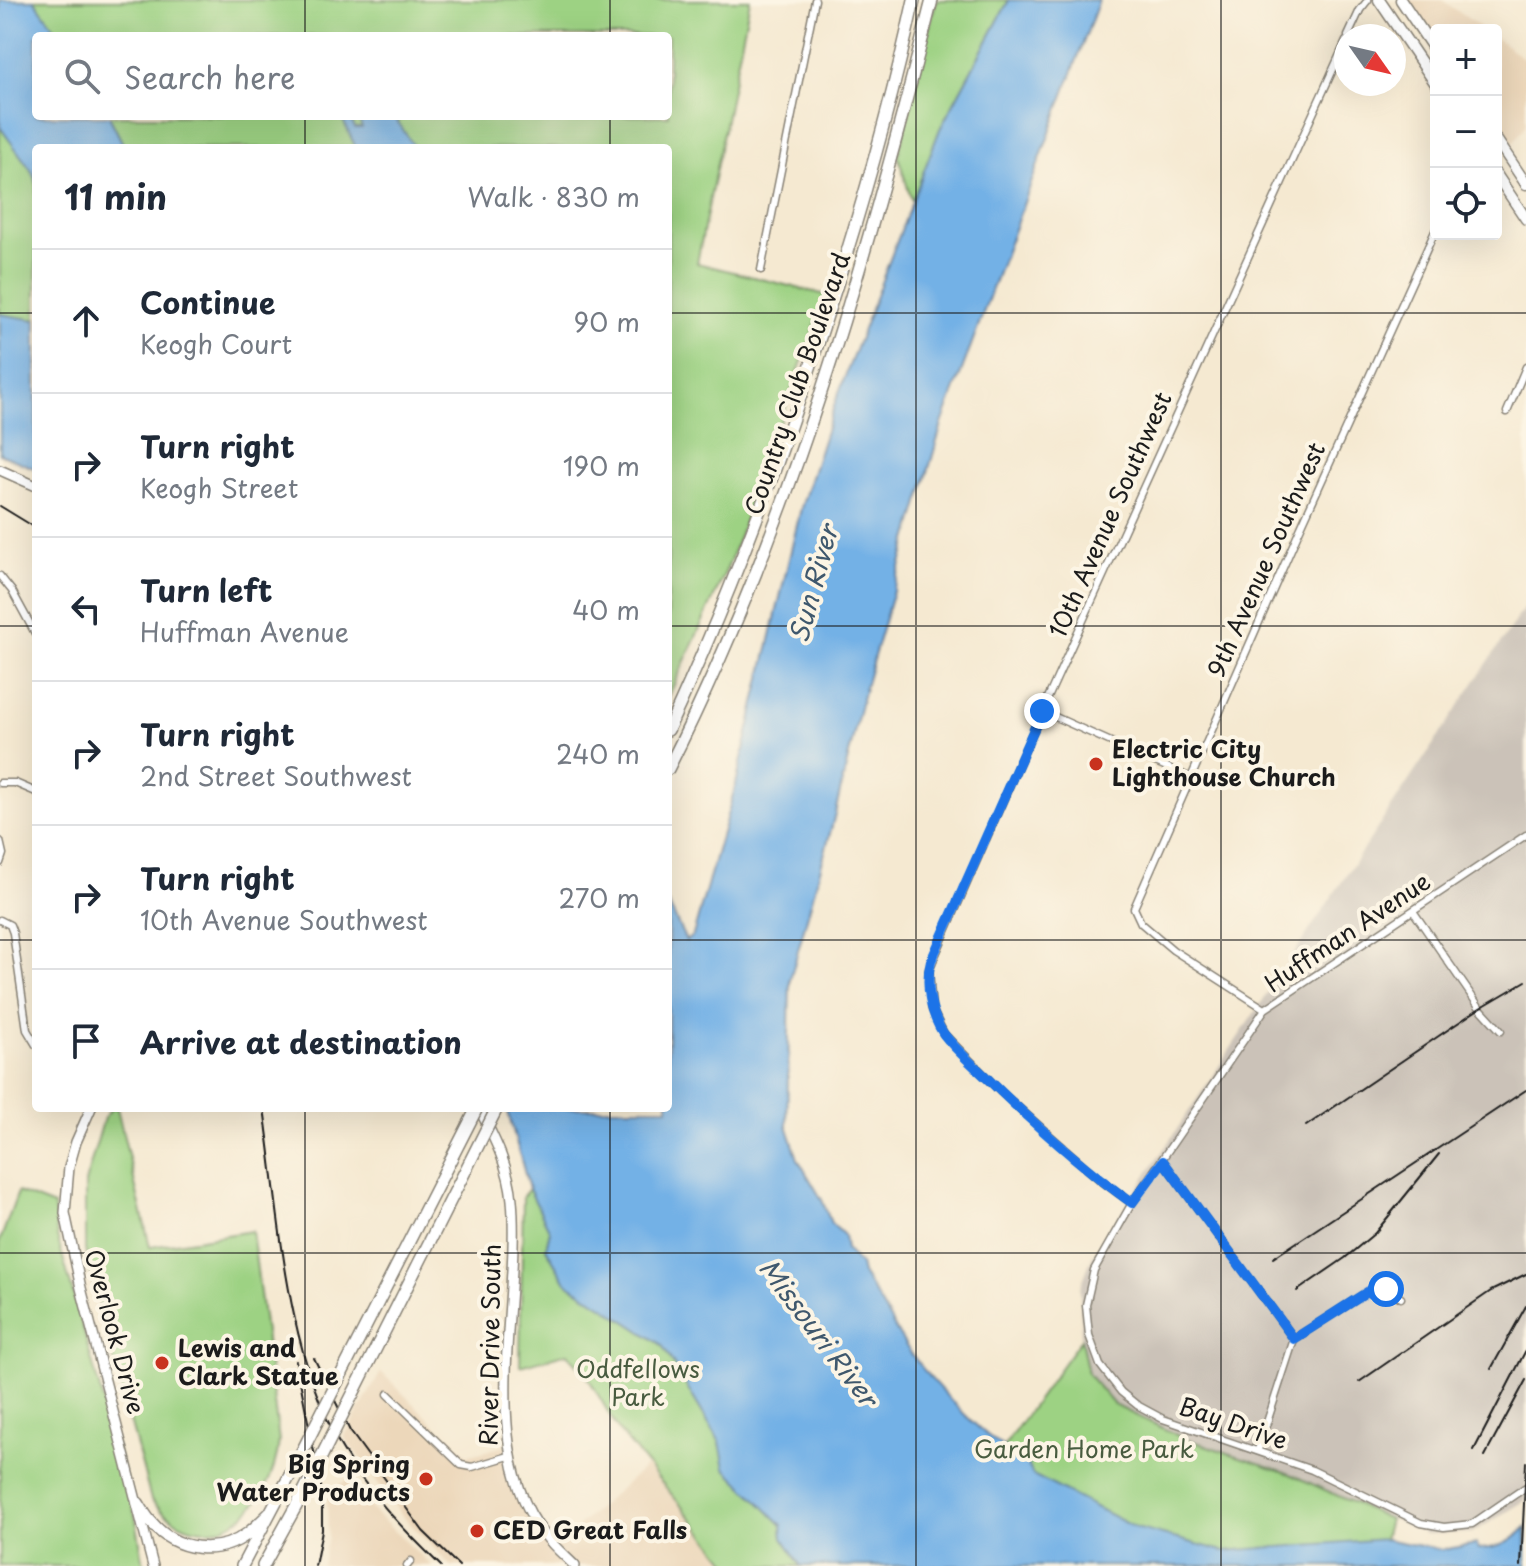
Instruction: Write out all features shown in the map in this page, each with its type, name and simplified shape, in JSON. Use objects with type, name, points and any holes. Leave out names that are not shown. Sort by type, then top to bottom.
[{"type":"highway","name":"Country Club Boulevard","points":[[672,721],[700,661],[782,456],[855,229],[895,90],[914,0]]},
{"type":"highway","name":"Country Club Boulevard","points":[[672,761],[724,655],[850,305],[895,149],[932,0]]},
{"type":"highway","points":[[242,1566],[476,1112]]},
{"type":"highway","points":[[263,1566],[301,1497],[495,1112]]},
{"type":"highway","points":[[138,1503],[153,1525],[190,1548],[208,1549],[230,1544],[246,1535],[270,1513]]},
{"type":"main road","points":[[1379,0],[1430,75]]},
{"type":"main road","points":[[1401,0],[1430,43]]},
{"type":"main road","points":[[1502,148],[1526,184]]},
{"type":"main road","points":[[1502,183],[1526,219]]},
{"type":"main road","points":[[0,470],[32,484]]},
{"type":"main road","name":"Overlook Drive","points":[[88,1112],[69,1167],[65,1213],[81,1288],[153,1566]]},
{"type":"main road","name":"River Drive South","points":[[480,1112],[502,1153],[512,1199],[511,1315],[505,1412],[509,1456],[523,1497],[543,1534],[575,1566]]},
{"type":"street","points":[[761,270],[815,0]]},
{"type":"street","name":"10th Avenue Southwest","points":[[1354,24],[1368,0]]},
{"type":"street","name":"10th Avenue Southwest","points":[[1132,1203],[1099,1179],[944,1034],[932,1009],[931,961],[1334,68]]},
{"type":"street","name":"9th Avenue Southwest","points":[[1265,1009],[1173,950],[1141,923],[1134,908],[1431,240]]},
{"type":"street","points":[[1507,412],[1526,367]]},
{"type":"street","points":[[0,576],[32,628]]},
{"type":"street","points":[[1042,711],[1191,778]]},
{"type":"street","points":[[0,783],[15,783],[32,790]]},
{"type":"street","name":"Huffman Avenue","points":[[1132,1203],[1265,1009],[1526,835]]},
{"type":"street","points":[[0,841],[3,854],[0,863]]},
{"type":"street","points":[[1413,911],[1480,1008],[1501,1031]]},
{"type":"street","points":[[0,920],[10,925],[13,933],[27,1030],[32,1038]]},
{"type":"street","points":[[1163,1161],[1294,1339]]},
{"type":"street","name":"Bay Drive","points":[[1132,1203],[1094,1270],[1086,1305],[1089,1335],[1100,1365],[1121,1392],[1137,1405],[1163,1419],[1312,1470],[1421,1523],[1444,1527],[1472,1524],[1526,1487]]},
{"type":"street","points":[[1258,1450],[1294,1339],[1369,1291],[1386,1289],[1401,1298]]},
{"type":"street","points":[[388,1394],[461,1465],[472,1467],[509,1456]]},
{"type":"shaded area","points":[[1401,0],[1442,0],[1476,24],[1430,24],[1430,42]]},
{"type":"shaded area","points":[[1502,42],[1526,60],[1526,125],[1513,143],[1502,135]]},
{"type":"shaded area","points":[[1526,605],[1526,1500],[1472,1533],[1426,1534],[1288,1473],[1181,1437],[1114,1405],[1088,1374],[1081,1339],[1080,1288],[1092,1257]]},
{"type":"shaded area","points":[[381,1372],[467,1456],[508,1445],[523,1497],[556,1546],[646,1466],[731,1566],[451,1566],[401,1514],[344,1437]]},
{"type":"shaded area","points":[[347,1480],[375,1513],[432,1566],[322,1566],[328,1536],[327,1492]]},
{"type":"green space","points":[[34,0],[750,0],[697,263],[826,295],[729,564],[672,689],[672,144],[123,144],[111,120],[672,120],[672,32],[58,32]]},
{"type":"green space","points":[[936,0],[1009,0],[940,129],[912,202],[898,156]]},
{"type":"green space","points":[[0,127],[32,172],[32,319],[0,314]]},
{"type":"green space","points":[[109,1112],[118,1112],[150,1247],[252,1231],[279,1441],[274,1467],[251,1509],[234,1522],[215,1529],[194,1529],[173,1519],[151,1500],[85,1250],[85,1183],[104,1118]]},
{"type":"green space","name":"Oddfellows Park","points":[[529,1189],[550,1231],[546,1248],[566,1282],[662,1345],[720,1442],[726,1468],[782,1525],[783,1538],[801,1566],[731,1566],[619,1431],[589,1379],[568,1353],[520,1366],[523,1196]]},
{"type":"green space","points":[[18,1192],[54,1206],[57,1236],[136,1519],[144,1566],[0,1566],[0,1241]]},
{"type":"green space","name":"Garden Home Park","points":[[1081,1339],[1088,1374],[1114,1405],[1181,1437],[1288,1473],[1389,1519],[1382,1547],[1255,1557],[1174,1549],[1058,1500],[999,1453]]},
{"type":"water","points":[[0,0],[34,0],[58,32],[32,32],[32,120],[111,120],[123,144],[32,144],[32,172],[0,127]]},
{"type":"water","points":[[1009,0],[1099,0],[942,424],[865,687],[832,826],[790,980],[787,1125],[798,1159],[822,1200],[831,1223],[844,1235],[846,1249],[860,1265],[862,1274],[910,1352],[979,1428],[996,1442],[1023,1455],[1033,1475],[1136,1528],[1223,1551],[1385,1539],[1441,1550],[1476,1544],[1479,1549],[1511,1541],[1526,1527],[1526,1566],[801,1566],[783,1538],[782,1525],[725,1468],[720,1442],[662,1345],[566,1282],[546,1248],[550,1231],[529,1189],[508,1112],[672,1112],[672,911],[686,941],[693,935],[736,784],[801,508],[836,400],[940,129]]},
{"type":"water","points":[[343,120],[351,120],[355,128],[362,128],[359,120],[397,120],[412,144],[354,144]]},
{"type":"water","points":[[0,314],[32,319],[32,467],[0,454]]},
{"type":"railway","points":[[0,506],[32,526]]},
{"type":"railway","points":[[1306,1126],[1480,1008],[1526,981]]},
{"type":"railway","points":[[1273,1258],[1526,1090]]},
{"type":"railway","points":[[265,1112],[287,1281],[307,1366],[322,1407],[340,1445],[361,1478],[399,1524],[441,1566]]},
{"type":"railway","points":[[1297,1291],[1375,1233],[1439,1154]]},
{"type":"railway","points":[[1359,1382],[1491,1291],[1526,1274]]},
{"type":"railway","points":[[1491,1369],[1526,1306]]},
{"type":"railway","points":[[1474,1450],[1526,1350]]},
{"type":"railway","points":[[314,1358],[350,1431],[423,1531],[459,1566]]},
{"type":"railway","points":[[296,1361],[322,1492],[322,1530],[315,1566]]},
{"type":"railway","points":[[1485,1456],[1526,1380]]},
{"type":"railway","points":[[1521,1566],[1526,1462]]},
{"type":"place","name":"Electric City Lighthouse Church","points":[[1096,764]]},
{"type":"place","name":"Lewis and Clark Statue","points":[[162,1363]]},
{"type":"place","name":"Big Spring Water Products","points":[[426,1479]]},
{"type":"place","name":"CED Great Falls","points":[[477,1531]]},
{"type":"route","points":[[1042,711],[931,961],[932,1009],[938,1024],[960,1052],[1001,1092],[1099,1179],[1132,1203],[1163,1161],[1294,1339],[1369,1291],[1386,1289]]},
{"type":"water label","name":"Sun River","points":[[814,584]]},
{"type":"water label","name":"Missouri River","points":[[818,1333]]}]
